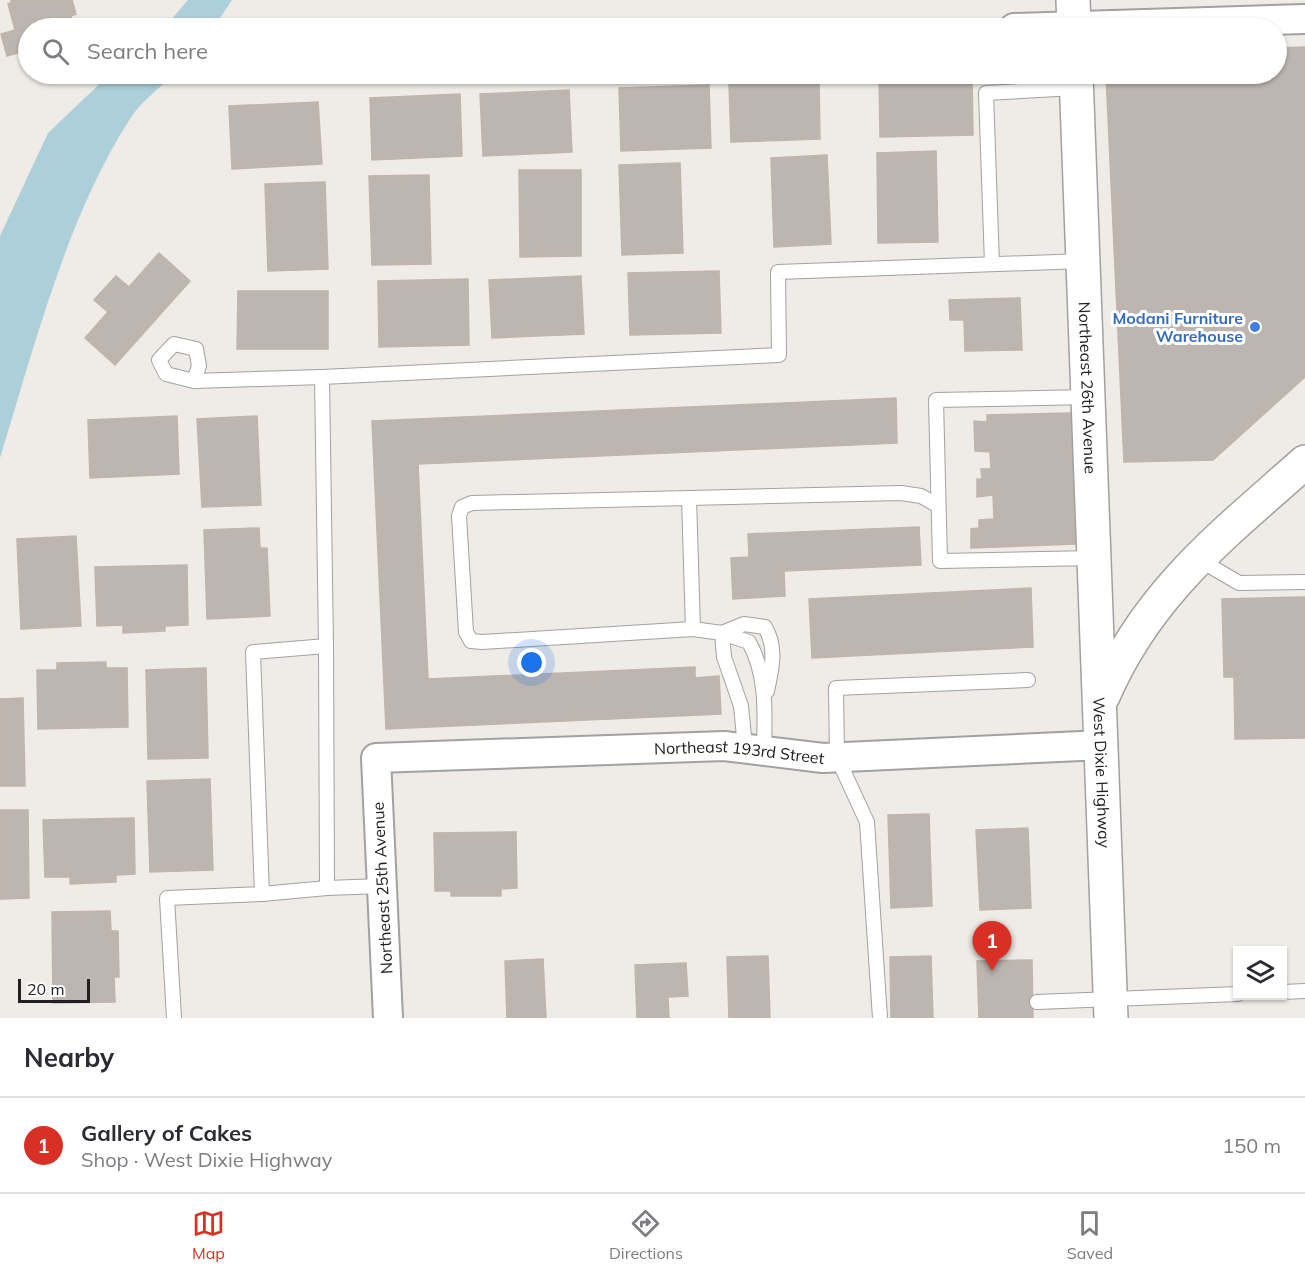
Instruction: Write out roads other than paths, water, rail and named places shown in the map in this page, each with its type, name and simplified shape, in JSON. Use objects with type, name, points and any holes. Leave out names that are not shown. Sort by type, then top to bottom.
[{"type":"street","points":[[1287,19],[1305,19]]},
{"type":"street","name":"Northeast 26th Avenue","points":[[1076,84],[1101,700]]},
{"type":"street","name":"West Dixie Highway","points":[[1111,1009],[1101,700],[1116,665],[1136,631],[1170,587],[1198,558],[1305,462]]},
{"type":"street","name":"Northeast 193rd Street","points":[[376,758],[696,746],[754,748],[823,758],[1103,745]]},
{"type":"street","name":"Northeast 25th Avenue","points":[[376,758],[388,1018]]},
{"type":"lane","points":[[992,264],[986,93],[1048,84]]},
{"type":"lane","points":[[194,381],[778,355],[778,272],[1084,261]]},
{"type":"lane","points":[[321,377],[326,646],[327,888]]},
{"type":"lane","points":[[1089,397],[936,400],[937,505],[940,561],[1095,558]]},
{"type":"lane","points":[[765,702],[758,658],[749,642],[722,633],[693,629],[482,642],[471,640],[466,632],[459,516],[462,507],[472,503],[901,493],[921,496],[937,505]]},
{"type":"lane","points":[[689,498],[693,629]]},
{"type":"lane","points":[[1198,558],[1239,583],[1305,582]]},
{"type":"lane","points":[[722,633],[744,624],[765,627],[772,639],[774,658],[754,748]]},
{"type":"lane","points":[[722,633],[724,657],[754,748]]},
{"type":"lane","points":[[262,894],[253,652],[326,646]]},
{"type":"lane","points":[[880,1018],[867,822],[837,757],[836,688],[1028,680]]},
{"type":"lane","points":[[174,1018],[167,898],[382,886]]},
{"type":"lane","points":[[1287,992],[1305,991]]},
{"type":"lane","points":[[1037,1002],[1111,1009],[1233,995]]},
{"type":"water","points":[[188,0],[232,0],[220,18],[173,18]]},
{"type":"water","points":[[99,84],[163,84],[134,113],[88,197],[39,328],[0,458],[0,236],[48,133]]},
{"type":"place","name":"Modani Furniture Warehouse","points":[[1255,327]]},
{"type":"place","name":"Gallery of Cakes","points":[[992,971]]}]
